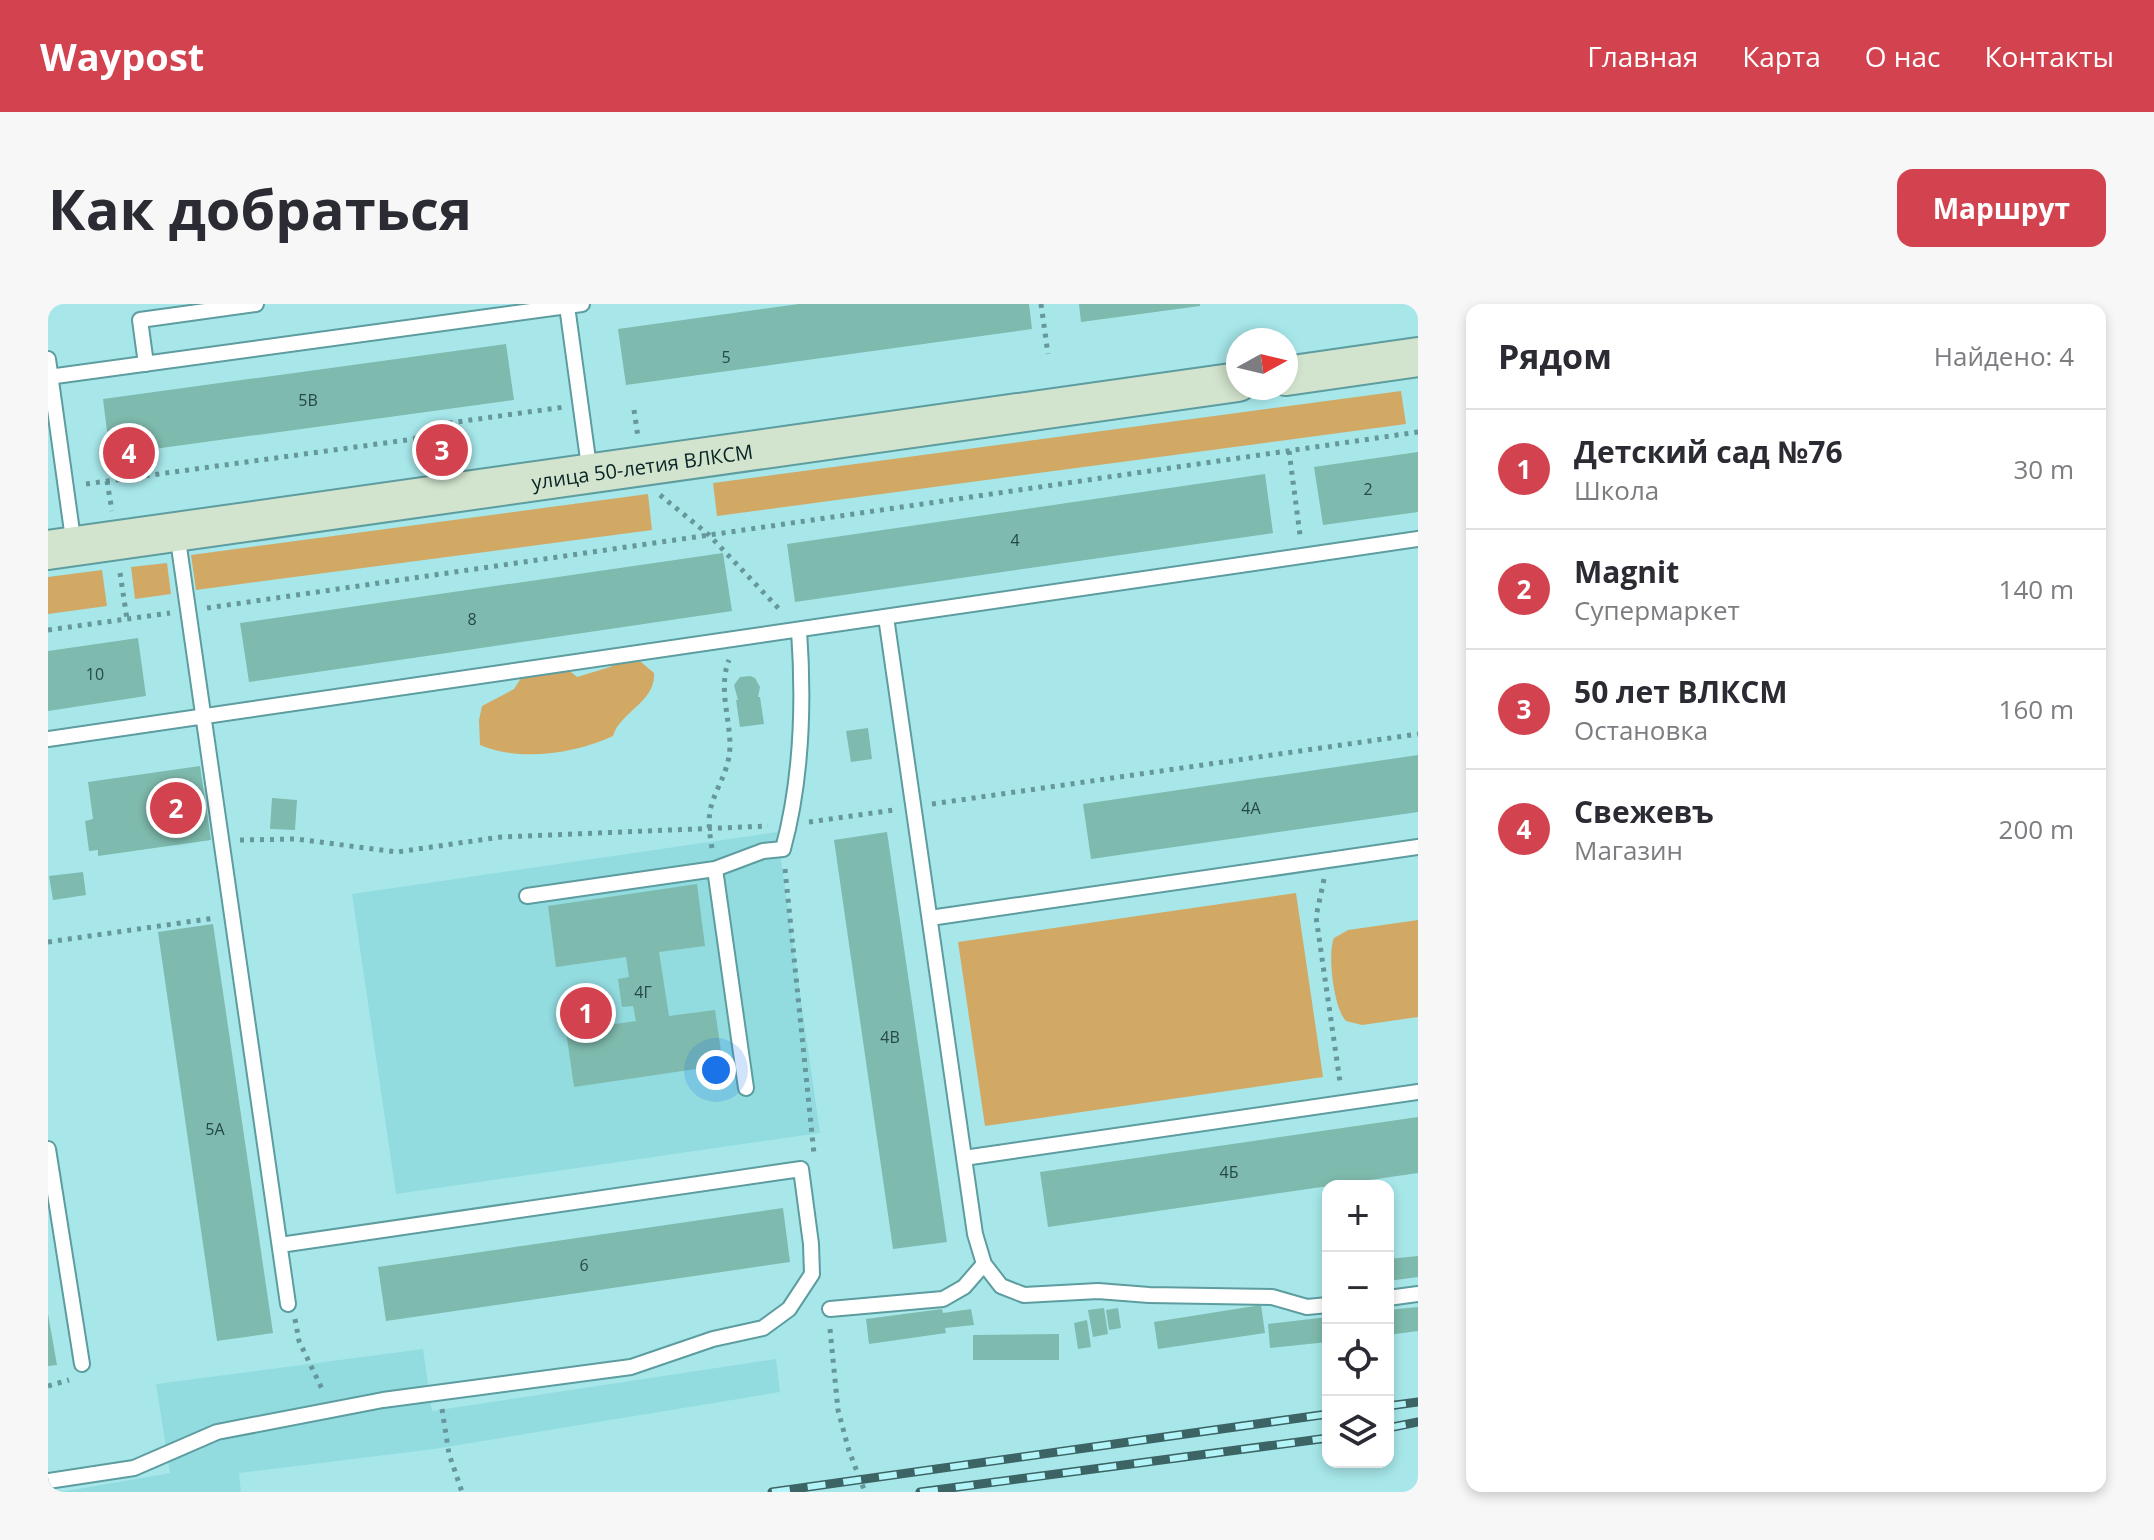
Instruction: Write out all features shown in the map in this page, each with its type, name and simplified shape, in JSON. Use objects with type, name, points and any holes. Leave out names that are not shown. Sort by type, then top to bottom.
[{"type":"main road","points":[[1298,374],[1418,357]]},
{"type":"main road","name":"улица 50-летия ВЛКСМ","points":[[61,549],[1226,384]]},
{"type":"lane","points":[[146,364],[140,320],[256,304]]},
{"type":"lane","points":[[49,377],[582,304]]},
{"type":"lane","points":[[567,306],[590,474]]},
{"type":"lane","points":[[48,359],[65,487],[61,549]]},
{"type":"lane","points":[[176,532],[288,1304]]},
{"type":"lane","points":[[48,739],[1418,539]]},
{"type":"lane","points":[[886,617],[975,1234],[984,1264],[1001,1286],[1024,1295],[1098,1291],[1272,1297],[1307,1307],[1322,1306]]},
{"type":"lane","points":[[527,896],[715,869],[763,851],[783,849],[790,825],[799,744],[802,674],[799,630]]},
{"type":"lane","points":[[930,918],[1418,847]]},
{"type":"lane","points":[[715,869],[746,1088]]},
{"type":"lane","points":[[964,1158],[1418,1092]]},
{"type":"lane","points":[[48,1149],[82,1364]]},
{"type":"lane","points":[[48,1481],[134,1468],[217,1432],[439,1392],[631,1367],[713,1339],[763,1328],[789,1309],[812,1274],[801,1169],[280,1245]]},
{"type":"lane","points":[[830,1309],[943,1299],[964,1287],[984,1264]]},
{"type":"lane","points":[[1394,1297],[1418,1294]]},
{"type":"path","points":[[1041,304],[1048,354]]},
{"type":"path","points":[[65,487],[414,439],[435,425],[580,405]]},
{"type":"path","points":[[48,630],[1418,432]]},
{"type":"path","points":[[1289,451],[1303,556]]},
{"type":"path","points":[[709,535],[799,630]]},
{"type":"path","points":[[715,869],[709,827],[715,794],[726,775],[730,746],[724,701],[727,665],[738,638]]},
{"type":"path","points":[[221,841],[296,839],[397,852],[501,837],[790,825],[1418,734]]},
{"type":"path","points":[[783,849],[814,1153],[801,1169]]},
{"type":"path","points":[[1327,860],[1316,917],[1343,1103]]},
{"type":"path","points":[[48,942],[232,915]]},
{"type":"path","points":[[288,1304],[296,1321],[299,1341],[331,1410]]},
{"type":"path","points":[[439,1392],[449,1454],[462,1492]]},
{"type":"shaded area","points":[[1401,391],[1406,424],[717,516],[713,483]]},
{"type":"shaded area","points":[[648,494],[652,530],[196,590],[191,555]]},
{"type":"shaded area","points":[[167,563],[171,594],[135,599],[131,567]]},
{"type":"shaded area","points":[[102,570],[107,606],[48,614],[48,577]]},
{"type":"shaded area","points":[[554,658],[577,677],[628,658],[641,662],[654,673],[653,683],[644,699],[623,720],[613,736],[598,742],[547,754],[512,753],[480,745],[482,706],[514,689],[532,661]]},
{"type":"shaded area","points":[[777,832],[820,1133],[396,1194],[352,894]]},
{"type":"shaded area","points":[[1296,893],[1323,1077],[985,1126],[958,942]]},
{"type":"shaded area","points":[[1418,920],[1418,1017],[1362,1025],[1346,1021],[1338,1005],[1333,981],[1331,956],[1334,938],[1348,930]]},
{"type":"shaded area","points":[[423,1349],[432,1411],[776,1359],[780,1392],[434,1449],[239,1473],[241,1492],[61,1492],[170,1473],[156,1384]]},
{"type":"building","points":[[799,304],[1029,304],[1032,329],[626,385],[618,329]]},
{"type":"building","points":[[1079,304],[1200,304],[1200,306],[1081,322]]},
{"type":"building","points":[[506,344],[514,400],[110,455],[103,399]]},
{"type":"building","points":[[1418,452],[1418,512],[1323,525],[1314,467]]},
{"type":"building","points":[[1265,474],[1273,533],[795,602],[787,544]]},
{"type":"building","points":[[723,553],[732,611],[249,682],[240,623]]},
{"type":"building","points":[[138,638],[146,696],[48,711],[48,651]]},
{"type":"building","points":[[750,676],[760,687],[758,697],[764,724],[740,727],[734,685],[740,677]]},
{"type":"building","points":[[868,728],[872,759],[851,762],[846,731]]},
{"type":"building","points":[[1418,755],[1418,812],[1091,859],[1083,804]]},
{"type":"building","points":[[200,766],[211,840],[98,856],[98,850],[89,851],[85,821],[93,819],[88,782]]},
{"type":"building","points":[[272,798],[297,800],[295,830],[270,829]]},
{"type":"building","points":[[887,832],[947,1242],[893,1249],[834,840]]},
{"type":"building","points":[[83,872],[86,895],[53,900],[49,876]]},
{"type":"building","points":[[697,884],[705,946],[659,952],[669,1016],[715,1010],[723,1065],[574,1087],[566,1031],[636,1021],[633,1006],[622,1007],[618,979],[629,977],[626,957],[556,967],[548,906]]},
{"type":"building","points":[[213,924],[273,1333],[217,1341],[158,932]]},
{"type":"building","points":[[1418,1117],[1418,1173],[1370,1180],[1322,1180],[1322,1187],[1048,1227],[1040,1172]]},
{"type":"building","points":[[783,1208],[790,1262],[386,1321],[378,1267]]},
{"type":"building","points":[[1418,1256],[1418,1277],[1394,1280],[1394,1258]]},
{"type":"building","points":[[1261,1305],[1265,1333],[1158,1349],[1154,1322]]},
{"type":"building","points":[[1418,1307],[1418,1331],[1394,1334],[1394,1309]]},
{"type":"building","points":[[1104,1308],[1108,1334],[1093,1337],[1088,1310]]},
{"type":"building","points":[[1118,1308],[1121,1328],[1109,1330],[1106,1310]]},
{"type":"building","points":[[942,1309],[943,1313],[971,1309],[974,1325],[945,1328],[946,1333],[869,1344],[866,1319]]},
{"type":"building","points":[[48,1314],[57,1365],[48,1366]]},
{"type":"building","points":[[1322,1318],[1322,1343],[1270,1348],[1268,1324]]},
{"type":"building","points":[[1087,1320],[1091,1347],[1078,1349],[1074,1323]]},
{"type":"building","points":[[1059,1334],[1059,1360],[973,1360],[973,1335]]},
{"type":"railway","points":[[1394,1405],[1418,1402]]},
{"type":"railway","points":[[772,1492],[1322,1415]]},
{"type":"railway","points":[[1394,1427],[1418,1422]]},
{"type":"railway","points":[[920,1492],[1322,1439]]},
{"type":"place","name":"50 лет ВЛКСМ","points":[[442,450]]},
{"type":"place","name":"Свежевъ","points":[[129,453]]},
{"type":"place","name":"Magnit","points":[[176,808]]},
{"type":"place","name":"Детский сад №76","points":[[586,1013]]}]
